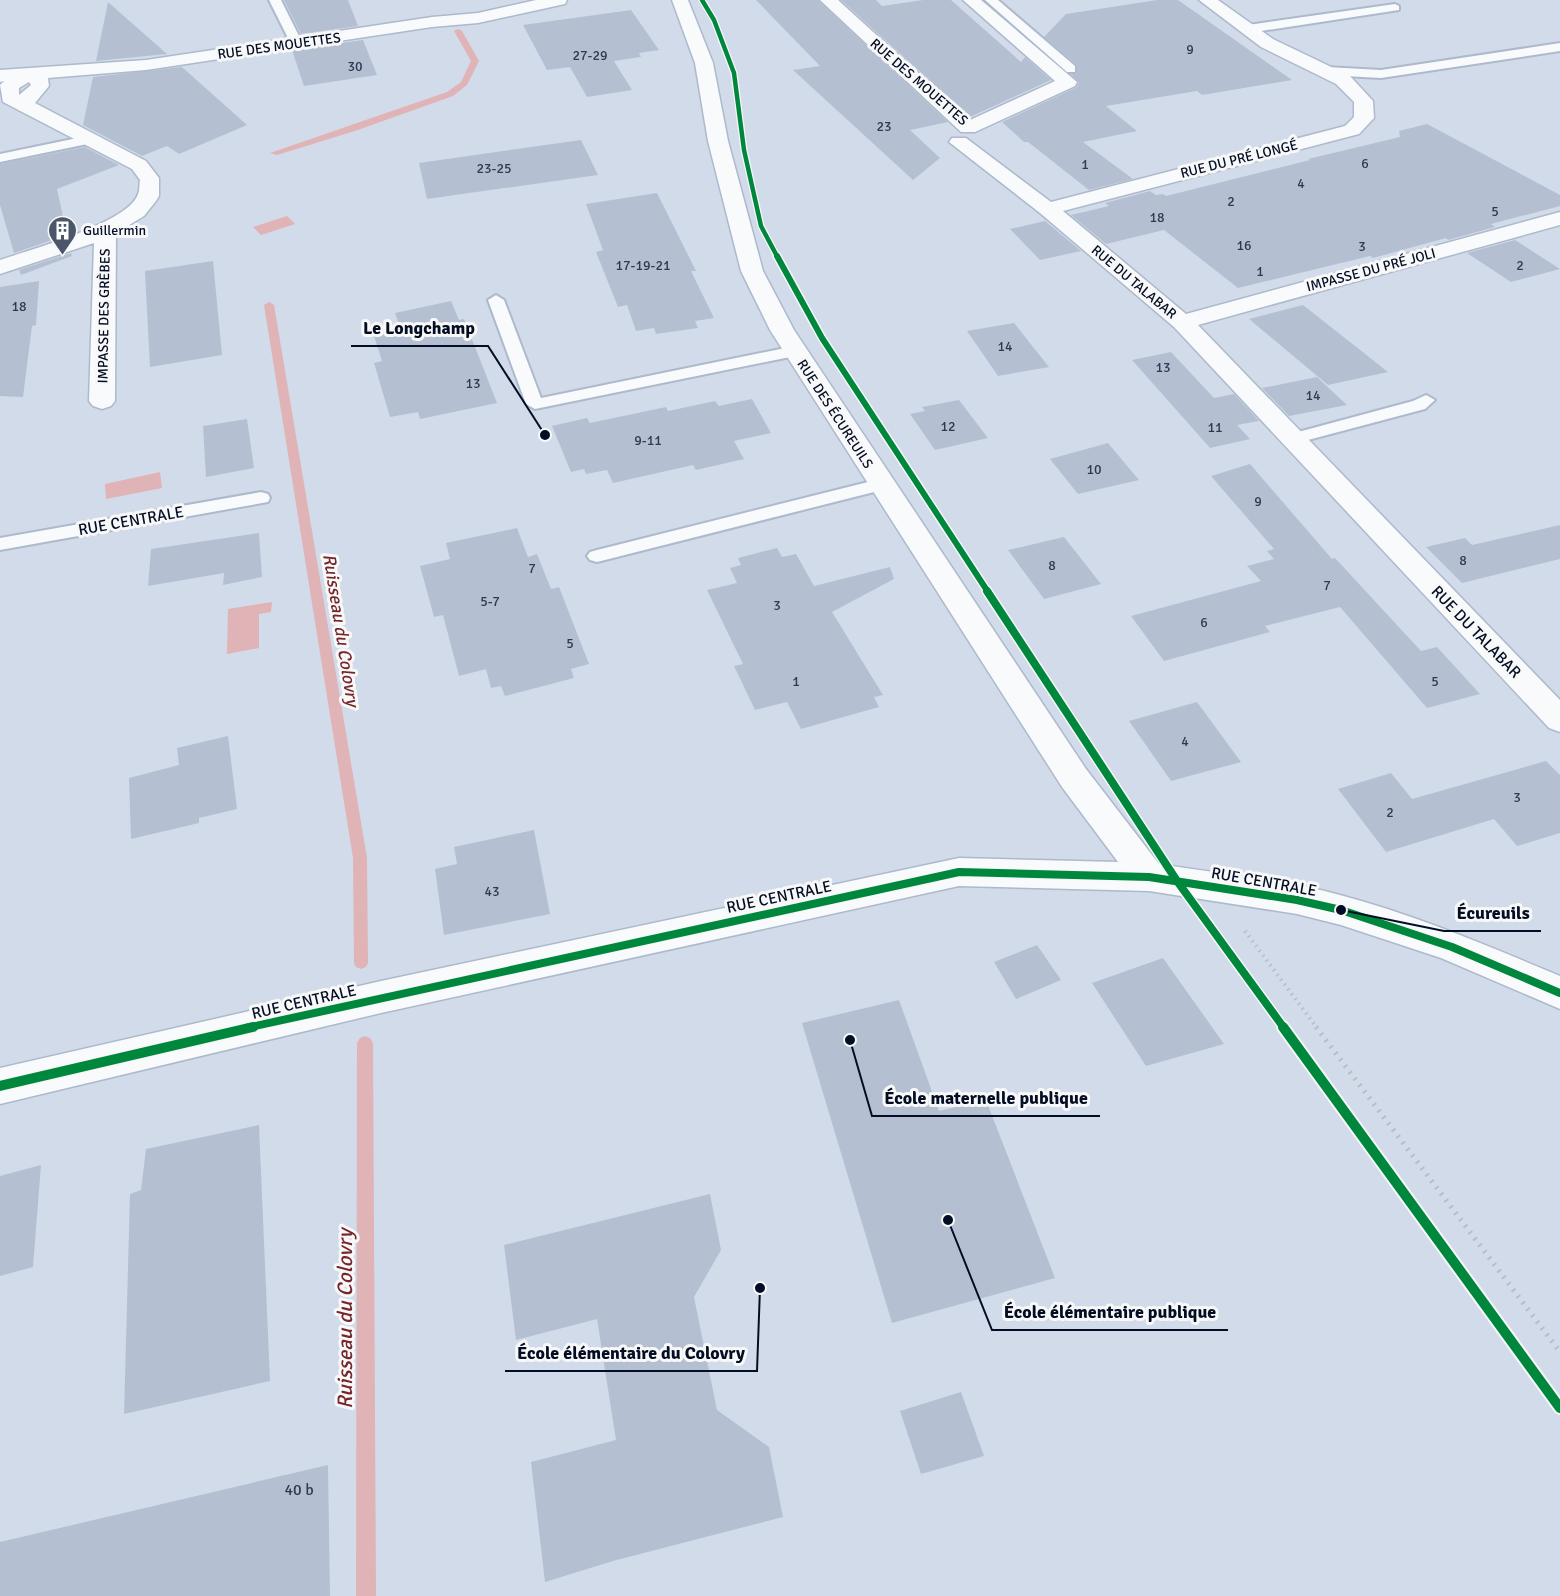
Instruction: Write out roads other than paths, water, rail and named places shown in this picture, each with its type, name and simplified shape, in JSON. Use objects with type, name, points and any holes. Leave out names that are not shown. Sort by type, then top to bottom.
[{"type":"street","name":"RUE DES MOUETTES","points":[[432,22],[522,0]]},
{"type":"street","name":"RUE DES MOUETTES","points":[[3,83],[297,44],[432,22],[478,18],[559,0]]},
{"type":"street","name":"RUE DES MOUETTES","points":[[828,0],[968,128],[1068,82],[971,0]]},
{"type":"street","name":"RUE DU PRÉ LONGÉ","points":[[1047,209],[1352,130],[1364,118],[1364,101],[1343,80],[1267,43],[1208,0]]},
{"type":"street","name":"RUE DES ÉCUREUILS","points":[[678,4],[704,63],[718,141],[752,271],[795,351],[880,485],[1074,778],[1149,877]]},
{"type":"street","points":[[25,103],[40,86],[35,78]]},
{"type":"street","points":[[2,264],[105,231],[139,208],[151,190],[150,178],[138,165],[25,103],[10,98],[3,83]]},
{"type":"street","name":"RUE DU TALABAR","points":[[959,142],[1047,209],[1182,322],[1560,720]]},
{"type":"street","name":"IMPASSE DU PRÉ JOLI","points":[[1182,322],[1560,218]]},
{"type":"street","name":"IMPASSE DES GRÈBES","points":[[102,401],[105,231]]},
{"type":"street","name":"RUE DES ÉCUREUILS","points":[[1074,778],[1096,841],[1103,875]]},
{"type":"street","name":"RUE CENTRALE","points":[[0,1086],[393,995],[959,872],[1149,877],[1228,888],[1341,910],[1452,947],[1560,993]]},
{"type":"lane","points":[[275,0],[297,44]]},
{"type":"lane","points":[[991,0],[1071,69]]},
{"type":"lane","points":[[1248,29],[1395,8]]},
{"type":"lane","name":"RUE DU PRÉ LONGÉ","points":[[1326,71],[1381,74],[1560,47]]},
{"type":"lane","points":[[0,158],[92,139]]},
{"type":"lane","points":[[496,300],[535,404],[795,351]]},
{"type":"lane","points":[[1293,439],[1419,405],[1426,400]]},
{"type":"lane","points":[[597,556],[880,485]]},
{"type":"lane","name":"RUE CENTRALE","points":[[0,544],[261,498]]},
{"type":"waterway","points":[[274,153],[352,129],[450,94],[464,83],[475,61],[458,31]]},
{"type":"waterway","name":"Ruisseau du Colovry","points":[[269,305],[360,858],[361,963]]},
{"type":"waterway","name":"Ruisseau du Colovry","points":[[365,1043],[366,1596]]},
{"type":"place","name":"Guillermin","points":[[62,256]]},
{"type":"place","name":"Le Longchamp","points":[[545,435]]},
{"type":"place","name":"Écureuils","points":[[1341,910]]},
{"type":"place","name":"École maternelle publique","points":[[850,1040]]},
{"type":"place","name":"École élémentaire publique","points":[[948,1220]]},
{"type":"place","name":"École élémentaire du Colovry","points":[[760,1288]]}]
